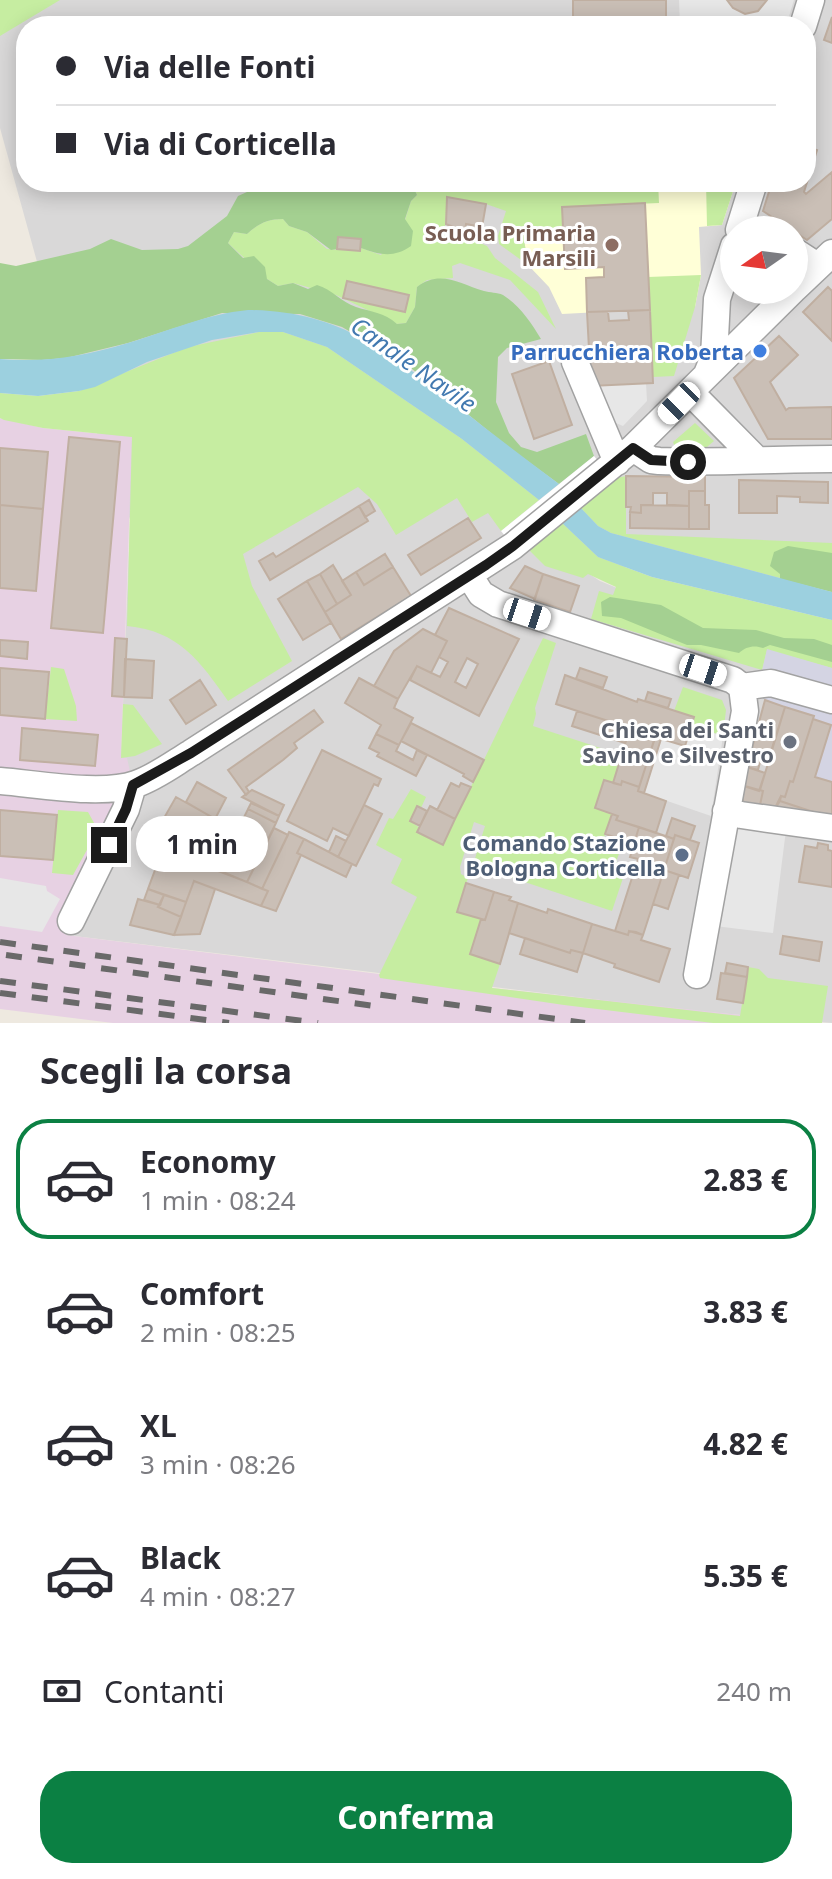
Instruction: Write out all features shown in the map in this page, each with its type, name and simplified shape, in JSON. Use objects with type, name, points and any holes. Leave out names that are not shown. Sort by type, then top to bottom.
[{"type":"street","points":[[749,216],[753,192]]},
{"type":"street","points":[[808,274],[824,259]]},
{"type":"street","points":[[699,383],[714,357],[720,290]]},
{"type":"street","points":[[0,781],[96,788],[133,785],[191,753],[513,546],[619,460],[778,304]]},
{"type":"street","points":[[575,362],[609,448],[619,460]]},
{"type":"street","points":[[699,383],[756,459]]},
{"type":"street","points":[[619,460],[717,463],[756,459],[832,459]]},
{"type":"street","points":[[469,575],[481,594],[498,604],[733,680],[742,687],[745,711],[697,975]]},
{"type":"street","points":[[742,687],[771,683],[832,700]]},
{"type":"street","points":[[71,921],[126,809],[133,785]]},
{"type":"street","points":[[726,811],[832,828]]},
{"type":"shaded area","points":[[0,0],[832,0],[832,592],[765,575],[574,564],[617,588],[832,640],[832,1023],[683,1010],[66,935],[121,758],[130,519],[52,316],[18,192],[816,192],[816,16],[16,16],[16,186],[0,128]]},
{"type":"shaded area","points":[[679,0],[794,0],[789,16],[680,16]]},
{"type":"shaded area","name":"Scuola Primaria Marsili","points":[[561,192],[733,192],[725,216],[720,216],[720,225],[699,227],[701,275],[695,307],[562,314],[549,287],[528,265],[523,233],[563,232]]},
{"type":"shaded area","points":[[646,383],[647,401],[623,426],[611,421],[594,386]]},
{"type":"shaded area","points":[[0,418],[43,428],[132,437],[121,758],[127,758],[133,785],[66,935],[492,988],[815,1023],[113,1023],[0,1009]]},
{"type":"shaded area","points":[[767,649],[832,668],[832,782],[815,777],[813,715],[765,700],[761,676]]},
{"type":"shaded area","points":[[691,726],[723,736],[711,816],[644,793],[661,739],[685,746]]},
{"type":"shaded area","points":[[733,827],[786,830],[773,933],[715,926]]},
{"type":"shaded area","points":[[0,878],[46,886],[47,891],[60,899],[42,932],[0,926]]},
{"type":"green space","points":[[0,0],[60,0],[33,16],[16,16],[16,26],[0,36]]},
{"type":"green space","points":[[247,192],[416,192],[405,219],[413,231],[411,246],[399,252],[374,252],[361,248],[361,239],[339,237],[337,249],[331,250],[307,232],[289,226],[283,219],[263,223],[247,234],[234,232],[228,243],[243,258],[254,256],[265,267],[267,279],[278,286],[293,283],[308,289],[317,285],[351,305],[382,315],[397,324],[406,323],[415,307],[417,287],[434,279],[450,280],[503,295],[524,314],[541,339],[507,348],[498,357],[496,402],[509,433],[521,447],[537,452],[586,434],[594,456],[559,484],[406,364],[342,327],[300,314],[222,313],[128,343],[66,358],[0,359],[0,263],[16,266],[90,249],[111,239],[142,250],[178,249],[188,246],[227,216],[238,196]]},
{"type":"green space","points":[[416,192],[658,192],[659,203],[562,207],[563,232],[523,233],[528,265],[499,244],[498,236],[506,211],[447,197],[445,228],[487,246],[495,258],[538,292],[556,329],[510,280],[460,263],[452,266],[453,278],[427,280],[417,287],[415,307],[406,323],[397,324],[336,295],[293,283],[278,286],[228,243],[234,232],[247,234],[263,223],[283,219],[289,226],[307,232],[327,249],[360,251],[361,248],[381,255],[405,220],[411,201],[417,195]]},
{"type":"green space","points":[[706,192],[733,192],[725,216],[720,216],[720,225],[707,226]]},
{"type":"green space","points":[[701,275],[695,307],[674,376],[653,377],[648,277]]},
{"type":"green space","points":[[259,332],[283,332],[327,347],[462,439],[539,500],[501,531],[488,513],[472,522],[457,498],[396,535],[377,504],[358,487],[243,554],[252,586],[292,661],[228,701],[208,673],[174,641],[161,634],[127,626],[132,437],[43,428],[4,420],[0,418],[0,393],[38,396],[79,391],[188,347]]},
{"type":"green space","points":[[695,423],[714,441],[707,447],[675,447],[673,442]]},
{"type":"green space","points":[[626,476],[626,534],[832,543],[832,592],[611,533],[598,526],[579,506],[612,479]]},
{"type":"green space","points":[[560,521],[598,557],[652,577],[832,620],[832,668],[767,650],[762,670],[591,619],[599,591],[613,595],[616,587],[588,574],[583,578],[545,566],[527,548]]},
{"type":"green space","points":[[788,546],[832,553],[832,592],[780,579],[780,574],[770,566],[774,552]]},
{"type":"green space","points":[[610,597],[661,605],[703,628],[756,630],[784,638],[814,639],[832,645],[832,662],[770,645],[751,647],[739,653],[687,645],[621,618],[602,616],[601,602]]},
{"type":"green space","points":[[543,638],[556,643],[535,708],[533,726],[622,755],[613,783],[604,781],[595,808],[612,814],[602,844],[620,851],[616,862],[627,866],[612,911],[473,865],[485,826],[474,822],[460,867],[461,874],[468,878],[458,911],[481,919],[470,954],[500,964],[492,988],[740,1016],[748,967],[759,969],[768,978],[828,986],[822,1023],[713,1023],[380,978],[417,897],[391,883],[402,859],[376,845],[389,818],[393,819],[411,789],[426,797],[421,808],[417,806],[410,821],[443,844]]},
{"type":"green space","points":[[51,667],[64,669],[76,706],[77,721],[45,719]]},
{"type":"green space","points":[[683,687],[722,700],[726,710],[723,736],[691,726],[694,717],[674,711]]},
{"type":"green space","points":[[123,704],[133,705],[162,744],[135,756],[121,758]]},
{"type":"green space","points":[[58,810],[88,812],[98,830],[73,875],[52,873]]},
{"type":"water","points":[[248,310],[310,318],[361,338],[384,351],[559,484],[539,500],[462,439],[327,347],[283,332],[259,332],[212,340],[147,362],[95,387],[79,391],[38,396],[0,393],[0,359],[33,360],[81,355],[202,319]]},
{"type":"water","points":[[579,506],[598,526],[611,533],[832,592],[832,620],[652,577],[598,557],[560,521]]},
{"type":"pier","points":[[594,456],[612,479],[520,554],[501,531]]},
{"type":"building","points":[[573,0],[666,0],[666,16],[573,16]]},
{"type":"building","points":[[727,0],[767,0],[758,11],[745,14],[733,8]]},
{"type":"building","points":[[832,17],[832,43],[824,40]]},
{"type":"building","points":[[832,172],[832,219],[808,239],[808,216],[771,216],[763,211],[769,192],[816,192],[816,186]]},
{"type":"building","points":[[447,197],[486,204],[482,227],[466,224],[465,232],[446,224]]},
{"type":"building","points":[[645,203],[650,310],[587,312],[586,278],[604,277],[604,267],[565,269],[562,207]]},
{"type":"building","points":[[338,237],[361,239],[360,251],[337,249]]},
{"type":"building","points":[[347,281],[409,295],[405,312],[343,298]]},
{"type":"building","points":[[828,287],[832,291],[832,341],[803,312]]},
{"type":"building","points":[[650,310],[653,383],[591,386],[587,312],[608,312],[609,321],[629,320],[628,311]]},
{"type":"building","points":[[779,336],[798,355],[770,382],[786,410],[832,407],[832,439],[768,439],[734,378]]},
{"type":"building","points":[[549,361],[572,425],[534,439],[512,374]]},
{"type":"building","points":[[69,437],[120,442],[103,633],[51,628]]},
{"type":"building","points":[[0,448],[48,452],[43,509],[0,505]]},
{"type":"building","points":[[626,476],[705,477],[705,491],[689,491],[689,506],[667,505],[667,493],[653,493],[653,505],[641,505],[641,513],[630,512],[631,507],[626,507]]},
{"type":"building","points":[[739,480],[828,482],[828,503],[800,502],[800,497],[777,496],[777,513],[739,513]]},
{"type":"building","points":[[689,491],[705,491],[705,505],[709,505],[709,529],[689,529]]},
{"type":"building","points":[[369,500],[375,511],[365,517],[359,506]]},
{"type":"building","points":[[0,505],[43,509],[36,591],[0,588]]},
{"type":"building","points":[[641,505],[689,506],[689,529],[630,528],[630,512],[641,513]]},
{"type":"building","points":[[359,506],[368,521],[270,580],[259,561],[273,553],[276,557]]},
{"type":"building","points":[[468,518],[481,538],[421,575],[408,555]]},
{"type":"building","points":[[385,554],[393,567],[364,585],[356,572]]},
{"type":"building","points":[[333,565],[351,595],[337,604],[320,574]]},
{"type":"building","points":[[525,566],[543,574],[535,599],[510,588]]},
{"type":"building","points":[[393,567],[411,596],[341,639],[325,612],[351,595],[342,581],[356,572],[364,585]]},
{"type":"building","points":[[320,574],[337,604],[325,612],[307,581]]},
{"type":"building","points":[[543,574],[579,586],[570,612],[534,600]]},
{"type":"building","points":[[307,581],[331,623],[303,640],[278,599]]},
{"type":"building","points":[[449,608],[519,639],[479,716],[410,680],[417,666],[440,677],[448,662],[439,657],[447,641],[435,635]],"holes":[[[467,658],[478,664],[466,688],[455,682]]]},
{"type":"building","points":[[423,629],[447,641],[431,673],[417,666],[398,699],[374,686],[394,651]]},
{"type":"building","points":[[115,638],[127,639],[124,697],[112,696]]},
{"type":"building","points":[[0,640],[28,642],[27,659],[0,656]]},
{"type":"building","points":[[125,659],[154,661],[152,698],[124,697]]},
{"type":"building","points":[[0,668],[49,672],[45,719],[0,715]]},
{"type":"building","points":[[580,668],[607,677],[603,688],[576,679]]},
{"type":"building","points":[[565,675],[637,702],[638,699],[694,717],[685,746],[655,737],[654,741],[637,735],[639,731],[556,704]]},
{"type":"building","points":[[359,678],[398,699],[394,708],[413,718],[399,745],[376,734],[381,725],[345,703]]},
{"type":"building","points":[[200,680],[216,705],[186,724],[170,700]]},
{"type":"building","points":[[648,692],[671,699],[668,708],[645,701]]},
{"type":"building","points":[[765,700],[785,707],[767,764],[760,762],[758,770],[747,767]]},
{"type":"building","name":"Chiesa dei Santi Savino e Silvestro","points":[[785,707],[814,716],[793,782],[790,781],[785,797],[781,796],[774,810],[760,805],[763,791],[760,790]]},
{"type":"building","points":[[314,710],[323,722],[294,743],[297,748],[283,760],[246,787],[249,792],[246,795],[228,770]]},
{"type":"building","points":[[577,711],[630,728],[625,743],[572,726]]},
{"type":"building","points":[[813,719],[831,725],[815,777],[832,782],[832,818],[780,801],[781,796],[785,797],[790,781],[793,782]]},
{"type":"building","points":[[411,723],[484,760],[473,782],[464,774],[401,741]]},
{"type":"building","points":[[22,728],[98,735],[95,766],[20,760]]},
{"type":"building","points":[[630,728],[639,731],[637,735],[654,741],[639,787],[622,781],[621,785],[613,783]]},
{"type":"building","points":[[376,734],[399,745],[396,751],[413,760],[417,750],[427,755],[416,776],[377,756],[379,753],[369,748]]},
{"type":"building","points":[[655,737],[661,739],[644,793],[638,791]]},
{"type":"building","points":[[322,750],[381,779],[378,786],[374,784],[349,836],[333,828],[327,841],[287,821]]},
{"type":"building","points":[[747,767],[765,773],[759,791],[741,785]]},
{"type":"building","points":[[604,780],[621,785],[622,781],[639,787],[638,791],[666,801],[656,833],[616,820],[618,816],[595,808]]},
{"type":"building","points":[[197,782],[226,798],[215,819],[186,802]]},
{"type":"building","points":[[451,783],[471,787],[455,819],[437,810]]},
{"type":"building","points":[[741,785],[763,791],[760,805],[743,803]]},
{"type":"building","points":[[252,790],[284,805],[279,816],[242,797]]},
{"type":"building","points":[[176,797],[217,820],[197,855],[156,832]]},
{"type":"building","points":[[780,801],[804,809],[803,817],[774,810]]},
{"type":"building","points":[[251,803],[279,816],[276,823],[248,809]]},
{"type":"building","points":[[364,805],[382,814],[356,866],[338,857]]},
{"type":"building","points":[[417,806],[427,811],[420,826],[410,821]]},
{"type":"building","points":[[430,806],[455,819],[443,845],[417,832]]},
{"type":"building","points":[[248,809],[276,823],[247,882],[218,871]]},
{"type":"building","points":[[0,810],[57,815],[53,860],[0,856]]},
{"type":"building","points":[[612,814],[618,816],[616,820],[639,827],[634,844],[605,834]]},
{"type":"building","points":[[672,818],[695,826],[690,840],[675,835],[674,839],[666,836]]},
{"type":"building","points":[[639,827],[674,839],[643,935],[629,931],[628,935],[615,931],[638,859],[630,857]]},
{"type":"building","points":[[274,828],[288,835],[262,889],[247,882]]},
{"type":"building","points":[[289,832],[304,839],[297,853],[301,855],[276,911],[261,906],[268,891],[262,889]]},
{"type":"building","points":[[675,835],[699,843],[688,878],[664,870]]},
{"type":"building","points":[[336,836],[346,841],[338,857],[329,852]]},
{"type":"building","points":[[304,839],[352,864],[346,877],[297,853]]},
{"type":"building","points":[[818,843],[828,845],[828,850],[832,851],[832,887],[799,882],[805,846],[817,848]]},
{"type":"building","points":[[201,847],[215,855],[209,867],[199,862],[201,858],[197,855]]},
{"type":"building","points":[[161,854],[197,867],[199,862],[268,891],[261,906],[194,881],[186,902],[148,889]]},
{"type":"building","points":[[664,870],[679,875],[668,909],[653,904]]},
{"type":"building","points":[[194,881],[215,889],[200,934],[174,935]]},
{"type":"building","points":[[466,883],[494,892],[485,920],[457,912]]},
{"type":"building","points":[[148,889],[164,895],[160,905],[144,900]]},
{"type":"building","points":[[494,892],[511,897],[509,900],[518,903],[500,964],[470,954]]},
{"type":"building","points":[[164,895],[186,902],[181,917],[158,907]]},
{"type":"building","points":[[138,899],[160,905],[158,907],[181,917],[174,935],[130,925]]},
{"type":"building","points":[[518,903],[547,913],[548,909],[592,924],[583,953],[571,950],[570,953],[509,933]]},
{"type":"building","points":[[592,924],[628,935],[629,931],[636,932],[643,935],[641,940],[670,949],[659,982],[583,953]]},
{"type":"building","points":[[783,936],[822,942],[819,961],[780,954]]},
{"type":"building","points":[[525,938],[570,953],[571,950],[583,953],[577,972],[520,954]]},
{"type":"building","points":[[727,963],[748,967],[747,977],[725,973]]},
{"type":"building","points":[[721,973],[747,977],[743,1003],[717,999]]},
{"type":"railway","points":[[0,942],[585,1023]]},
{"type":"railway","points":[[6,955],[374,1006]]},
{"type":"railway","points":[[0,981],[318,1023]]},
{"type":"railway","points":[[0,993],[229,1023]]},
{"type":"place","name":"Scuola Primaria Marsili","points":[[612,245]]},
{"type":"place","name":"Parrucchiera Roberta","points":[[760,351]]},
{"type":"place","name":"Chiesa dei Santi Savino e Silvestro","points":[[790,742]]},
{"type":"place","name":"Comando Stazione Bologna Corticella","points":[[682,855]]},
{"type":"route","points":[[109,845],[126,809],[133,785],[191,753],[486,565],[633,448],[651,460],[688,462]]},
{"type":"water label","name":"Canale Navile","points":[[414,364]]}]
